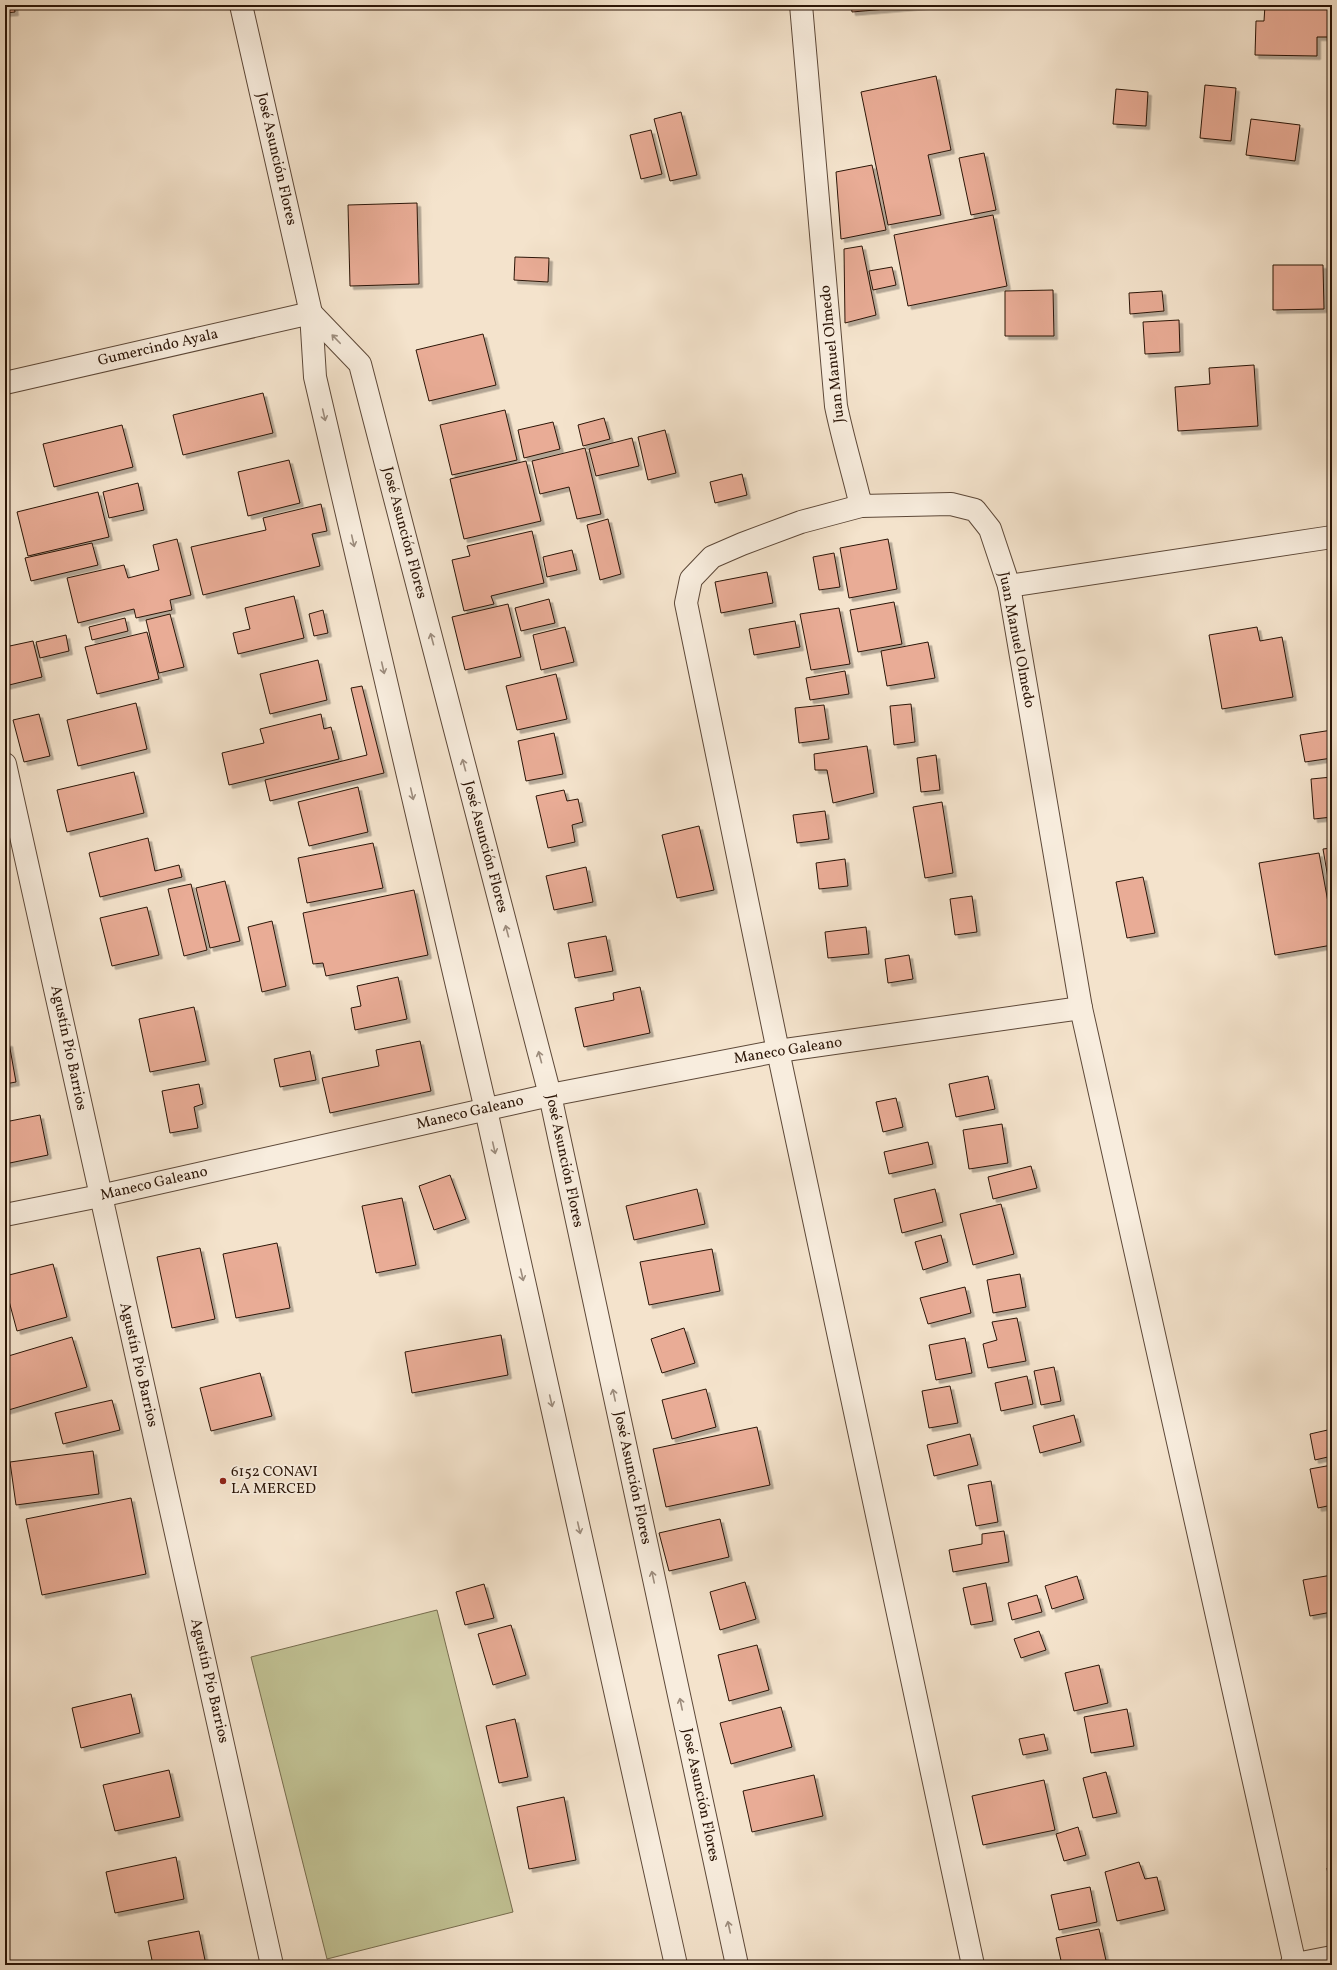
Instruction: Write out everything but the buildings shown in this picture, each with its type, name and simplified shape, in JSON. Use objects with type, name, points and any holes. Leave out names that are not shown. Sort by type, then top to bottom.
[{"type":"street","name":"José Asunción Flores","points":[[241,5],[311,313],[315,376],[486,1110]]},
{"type":"street","name":"Juan Manuel Olmedo","points":[[801,5],[836,406],[861,506],[951,504],[975,510],[990,529],[1009,586],[1081,1008],[1294,1965]]},
{"type":"street","name":"José Asunción Flores","points":[[311,313],[360,364],[550,1095],[737,1965]]},
{"type":"street","name":"Gumercindo Ayala","points":[[5,383],[311,313]]},
{"type":"street","points":[[861,506],[801,522],[712,557],[691,579],[686,603],[778,1051],[973,1965]]},
{"type":"street","points":[[1009,586],[1332,537]]},
{"type":"street","name":"Agustín Pío Barrios","points":[[5,764],[272,1965]]},
{"type":"street","name":"Maneco Galeano","points":[[5,1215],[100,1196],[550,1095],[778,1051],[1081,1008]]},
{"type":"street","points":[[486,1110],[676,1965]]},
{"type":"street","points":[[1294,1965],[1332,1957]]},
{"type":"green space","points":[[437,1610],[513,1912],[327,1959],[251,1657]]},
{"type":"place","name":"6152 CONAVI LA MERCED","points":[[223,1481]]}]
